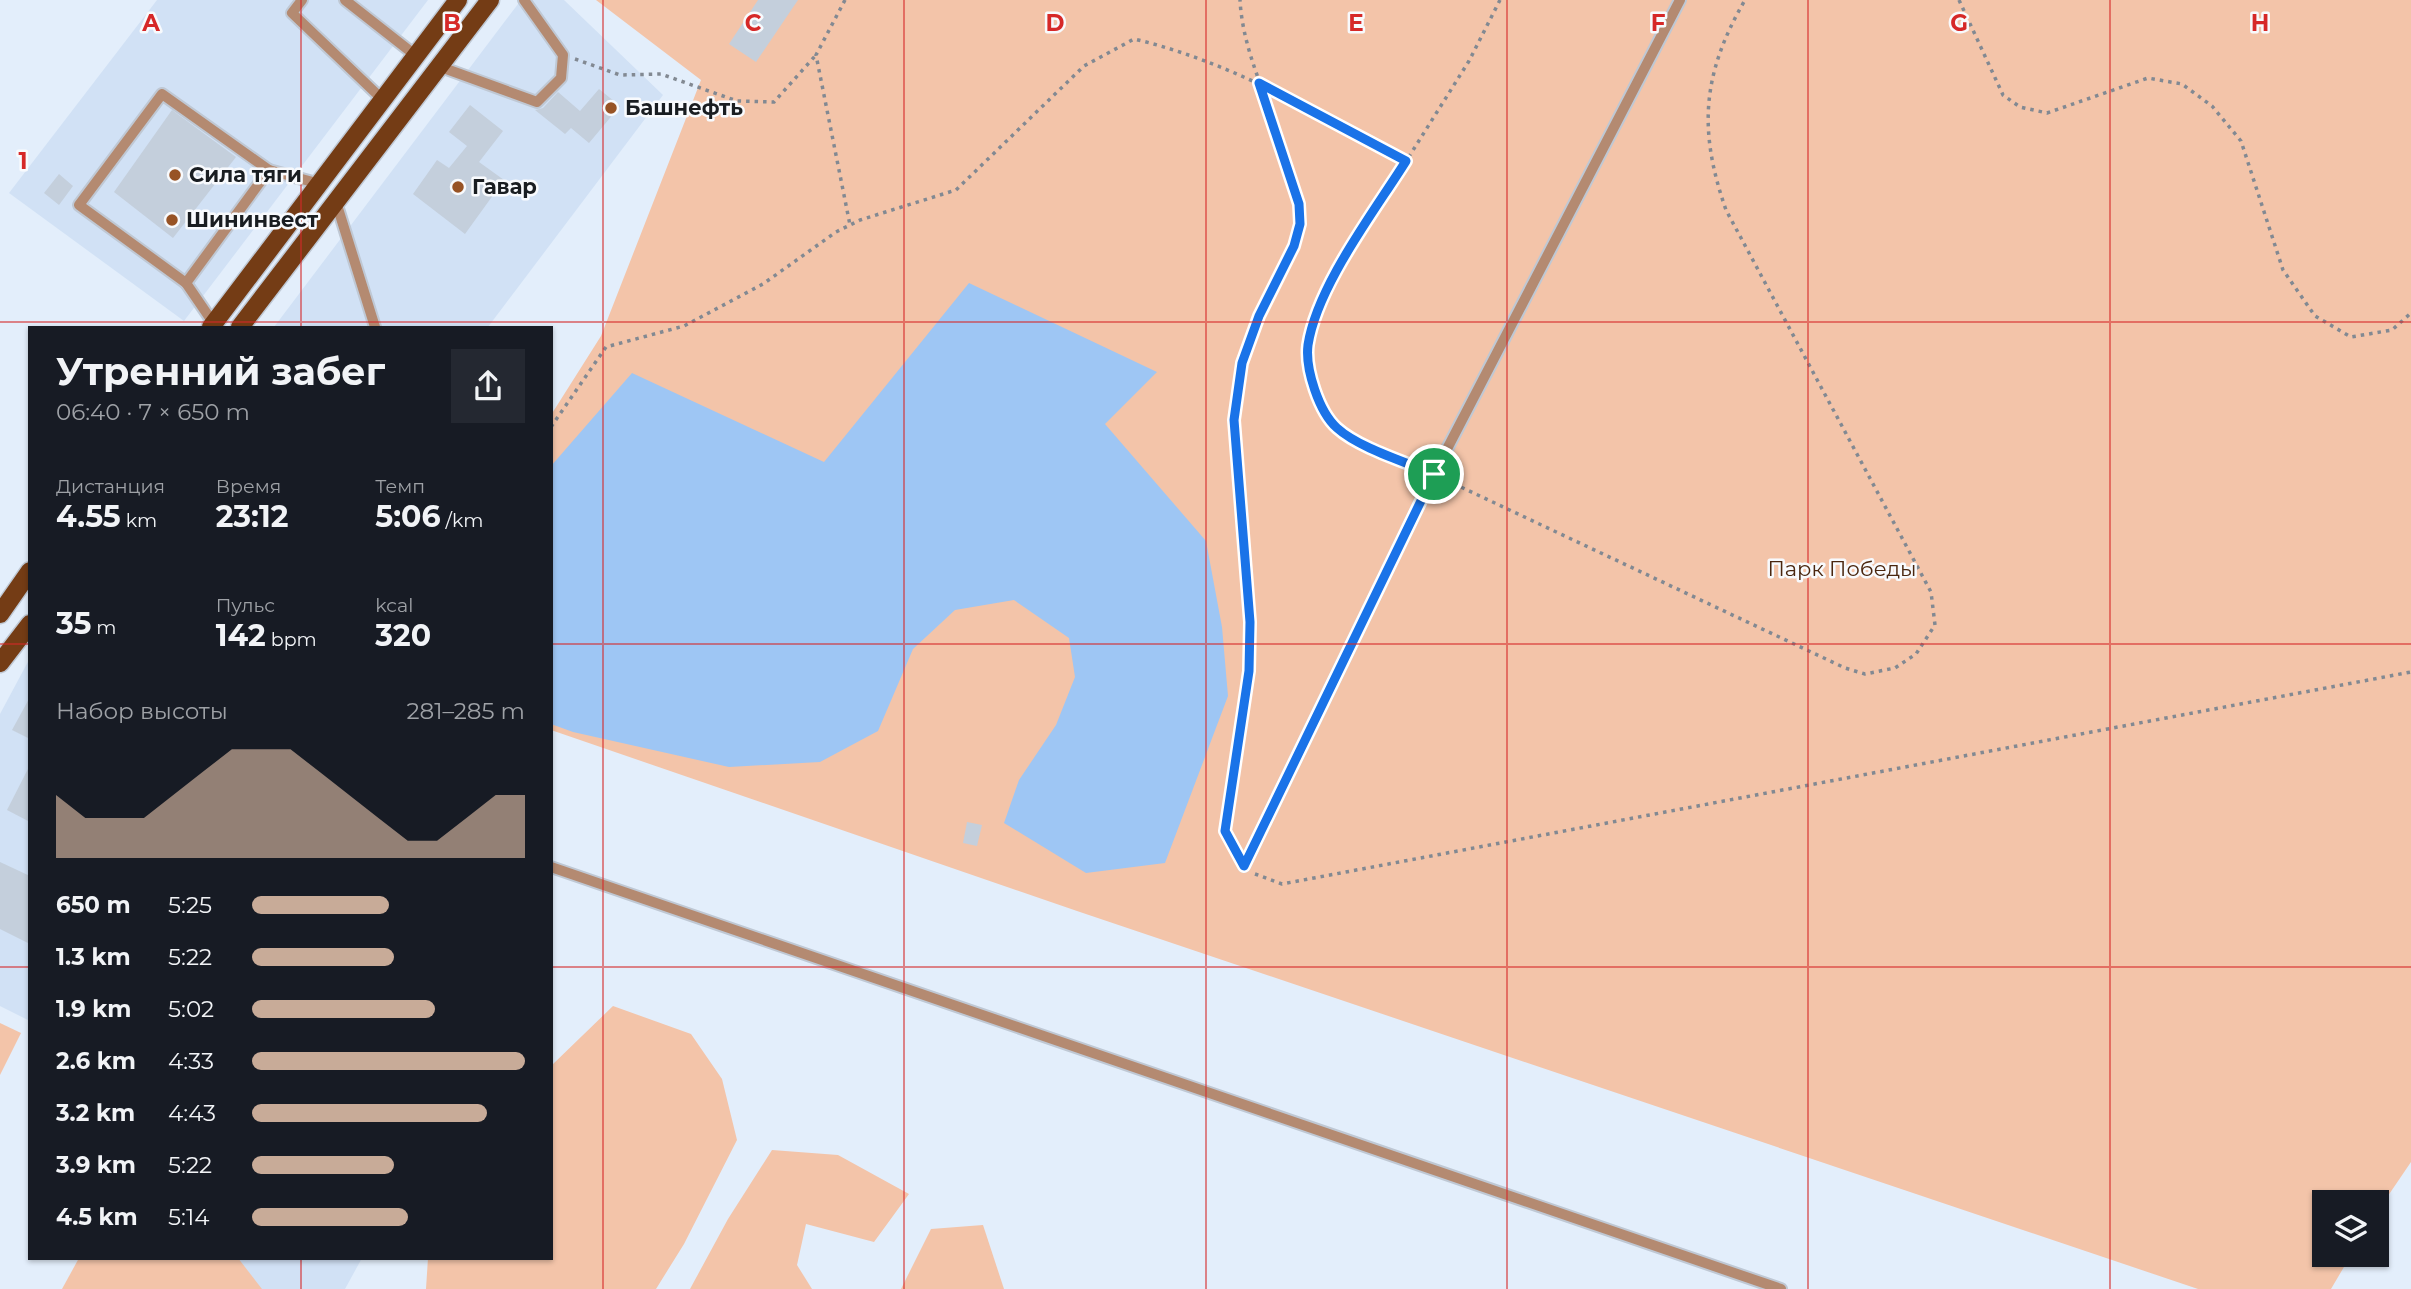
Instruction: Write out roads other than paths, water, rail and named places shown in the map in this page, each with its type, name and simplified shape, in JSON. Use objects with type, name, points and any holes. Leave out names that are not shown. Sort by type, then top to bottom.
[{"type":"main road","points":[[212,325],[458,0]]},
{"type":"main road","points":[[241,326],[490,0]]},
{"type":"main road","points":[[0,614],[28,574]]},
{"type":"main road","points":[[0,663],[28,627]]},
{"type":"lane","points":[[302,0],[292,13],[382,99]]},
{"type":"lane","points":[[345,0],[415,55]]},
{"type":"lane","points":[[438,66],[537,102],[561,78],[563,55],[524,0]]},
{"type":"lane","points":[[1244,866],[1434,474],[1680,0]]},
{"type":"lane","points":[[212,325],[186,283],[79,205],[162,94],[268,170],[320,184]]},
{"type":"lane","points":[[186,283],[268,170]]},
{"type":"lane","points":[[336,202],[375,326]]},
{"type":"lane","points":[[553,868],[1781,1289]]},
{"type":"water","points":[[969,283],[1157,372],[1105,424],[1206,541],[1222,627],[1228,696],[1165,863],[1086,873],[1004,823],[1019,780],[1056,725],[1075,677],[1069,638],[1014,600],[955,610],[913,649],[878,731],[820,762],[729,767],[573,732],[553,725],[553,464],[632,373],[824,462]]},
{"type":"place","name":"Башнефть","points":[[611,108]]},
{"type":"place","name":"Сила тяги","points":[[175,175]]},
{"type":"place","name":"Гавар","points":[[458,187]]},
{"type":"place","name":"Шининвест","points":[[172,220]]},
{"type":"park label","name":"Парк Победы","points":[[1842,569]]}]
